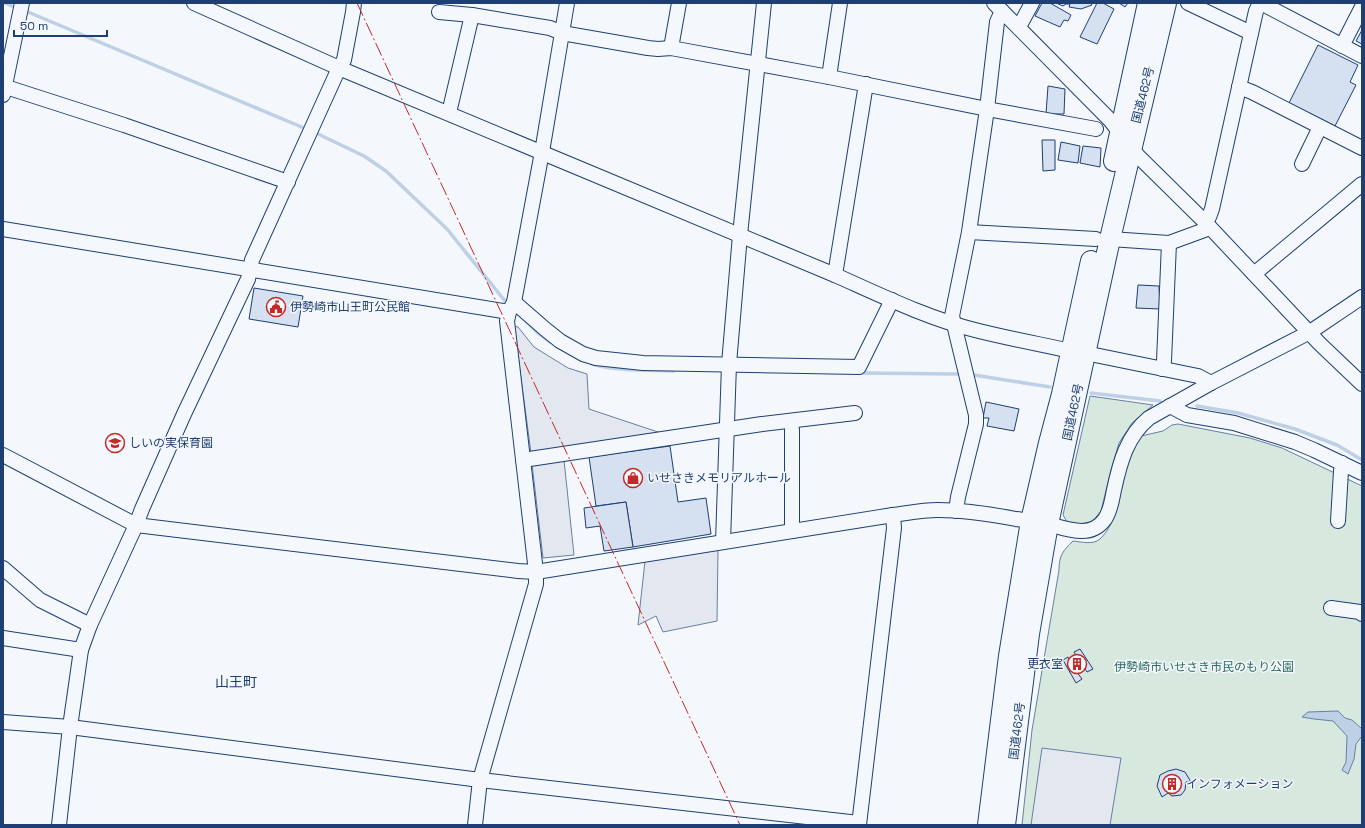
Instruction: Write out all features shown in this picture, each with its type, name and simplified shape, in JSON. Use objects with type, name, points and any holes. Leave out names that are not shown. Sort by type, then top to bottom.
[{"type":"highway","name":"国道462号","points":[[1126,140],[1148,3]]},
{"type":"highway","name":"国道462号","points":[[988,825],[1009,656],[1126,140],[1166,3]]},
{"type":"highway","name":"国道462号","points":[[1006,825],[1029,634],[1040,523]]},
{"type":"street","points":[[22,3],[4,89],[124,125],[288,182]]},
{"type":"street","points":[[194,3],[339,68],[892,300],[953,324],[974,330],[1198,376],[1211,383]]},
{"type":"street","points":[[59,825],[70,727],[81,650],[90,626],[184,414],[248,279],[252,260],[344,60],[354,3]]},
{"type":"street","points":[[474,825],[480,780],[536,584],[524,460],[507,320],[512,307],[542,152],[567,3]]},
{"type":"street","points":[[671,48],[679,3]]},
{"type":"street","points":[[722,542],[729,364],[740,235],[764,3]]},
{"type":"street","points":[[829,77],[840,3]]},
{"type":"street","points":[[1018,27],[1032,3]]},
{"type":"street","points":[[1188,3],[1251,33]]},
{"type":"street","points":[[969,232],[1169,243],[1207,224],[1212,209],[1256,11],[1260,3],[1276,7],[1342,46],[1362,56]]},
{"type":"street","points":[[998,7],[1320,344],[1362,384]]},
{"type":"street","points":[[956,511],[976,424],[976,415],[952,316],[969,232],[987,109],[998,7]]},
{"type":"street","points":[[1342,46],[1362,7]]},
{"type":"street","points":[[438,12],[472,15],[550,28],[562,33],[648,48],[671,48],[757,63],[1096,129]]},
{"type":"street","points":[[448,113],[472,15]]},
{"type":"street","points":[[835,275],[866,84]]},
{"type":"street","points":[[1239,87],[1362,148]]},
{"type":"street","points":[[1302,164],[1320,127]]},
{"type":"street","points":[[1254,274],[1362,184]]},
{"type":"street","points":[[3,229],[250,270],[512,307],[560,341],[583,354],[596,358],[643,363],[859,367],[892,300]]},
{"type":"street","points":[[1162,369],[1164,361],[1169,243]]},
{"type":"street","points":[[3,455],[136,525],[518,571],[536,572],[892,515],[936,510],[991,514],[1080,531],[1096,527],[1105,519],[1110,510],[1119,466],[1129,442],[1142,423],[1211,383],[1310,332],[1362,297]]},
{"type":"street","points":[[1170,406],[1187,415],[1234,423],[1295,442],[1362,473]]},
{"type":"street","points":[[524,460],[762,424],[855,413]]},
{"type":"street","points":[[792,429],[792,531]]},
{"type":"street","points":[[1338,521],[1340,471],[1342,463]]},
{"type":"street","points":[[3,722],[70,727],[480,780],[859,824],[894,528],[892,515]]},
{"type":"street","points":[[3,568],[40,600],[90,626]]},
{"type":"street","points":[[1331,608],[1360,612],[1362,614]]},
{"type":"street","points":[[3,638],[81,650]]},
{"type":"green space","points":[[1090,396],[1153,405],[1132,423],[1119,443],[1101,511],[1092,522],[1080,524],[1067,522],[1063,515]]},
{"type":"green space","name":"伊勢崎市いせさき市民のもり公園","points":[[1178,424],[1250,438],[1282,448],[1362,486],[1362,825],[1022,825],[1032,730],[1061,557],[1073,541],[1087,543],[1094,542],[1100,539],[1107,531],[1112,522],[1118,502],[1128,461],[1141,436],[1163,431],[1172,425]]},
{"type":"shaded area","points":[[514,326],[518,327],[534,347],[568,368],[587,374],[589,409],[664,434],[531,453]]},
{"type":"shaded area","points":[[564,460],[574,555],[543,558],[532,464]]},
{"type":"shaded area","points":[[718,548],[717,621],[663,632],[656,616],[638,625],[645,561]]},
{"type":"shaded area","points":[[1042,748],[1121,758],[1110,825],[1031,825]]},
{"type":"water","points":[[1338,711],[1345,718],[1352,720],[1362,729],[1362,736],[1356,744],[1354,759],[1348,774],[1342,770],[1346,762],[1347,736],[1333,721],[1302,717],[1308,712]]},
{"type":"building","points":[[1042,3],[1050,3],[1071,15],[1068,21],[1064,20],[1060,27],[1035,16]]},
{"type":"building","points":[[1056,3],[1091,3],[1092,5],[1081,9],[1069,7],[1070,4],[1063,6]]},
{"type":"building","points":[[1097,3],[1103,3],[1114,9],[1097,44],[1080,37]]},
{"type":"building","points":[[1119,3],[1128,3],[1125,7]]},
{"type":"building","points":[[1362,30],[1362,44],[1356,41]]},
{"type":"building","points":[[1318,45],[1358,65],[1350,82],[1356,85],[1335,126],[1289,103]]},
{"type":"building","points":[[1048,86],[1065,89],[1064,114],[1046,114]]},
{"type":"building","points":[[1042,140],[1055,140],[1055,170],[1043,171]]},
{"type":"building","points":[[1061,142],[1080,146],[1078,163],[1058,160]]},
{"type":"building","points":[[1083,146],[1101,148],[1100,167],[1080,163]]},
{"type":"building","points":[[1138,285],[1159,286],[1160,309],[1136,308]]},
{"type":"building","name":"伊勢崎市山王町公民館","points":[[254,288],[303,296],[298,327],[249,319]]},
{"type":"building","points":[[986,402],[1019,409],[1014,431],[987,426],[989,418],[983,418]]},
{"type":"building","name":"いせさきメモリアルホール","points":[[670,446],[678,502],[706,498],[711,534],[633,547],[626,502],[596,506],[589,457]]},
{"type":"building","points":[[626,502],[633,547],[604,551],[600,526],[586,528],[584,508]]},
{"type":"building","name":"更衣室","points":[[1080,649],[1093,669],[1087,672],[1084,667],[1076,671],[1082,679],[1076,683],[1063,660],[1068,657],[1070,661],[1077,657],[1074,652]]},
{"type":"building","name":"インフォメーション","points":[[1176,769],[1185,772],[1191,782],[1186,782],[1185,790],[1181,795],[1172,796],[1168,793],[1162,797],[1157,786],[1160,775]]},
{"type":"waterway","points":[[5,3],[14,7]]},
{"type":"waterway","points":[[28,12],[304,128]]},
{"type":"waterway","points":[[316,133],[364,156],[386,171],[447,229],[505,301]]},
{"type":"waterway","points":[[526,321],[550,342]]},
{"type":"waterway","points":[[592,364],[622,369],[674,371]]},
{"type":"waterway","points":[[859,373],[957,374]]},
{"type":"waterway","points":[[974,375],[1050,387]]},
{"type":"waterway","points":[[1091,393],[1160,401]]},
{"type":"waterway","points":[[1197,406],[1238,413],[1295,429],[1337,445],[1362,460]]},
{"type":"power","points":[[357,3],[740,825]]},
{"type":"place","name":"伊勢崎市山王町公民館","points":[[276,307]]},
{"type":"place","name":"しいの実保育園","points":[[115,443]]},
{"type":"place","name":"いせさきメモリアルホール","points":[[633,478]]},
{"type":"place","name":"更衣室","points":[[1077,664]]},
{"type":"place","name":"インフォメーション","points":[[1172,784]]},
{"type":"district","name":"山王町","points":[[236,682]]}]
